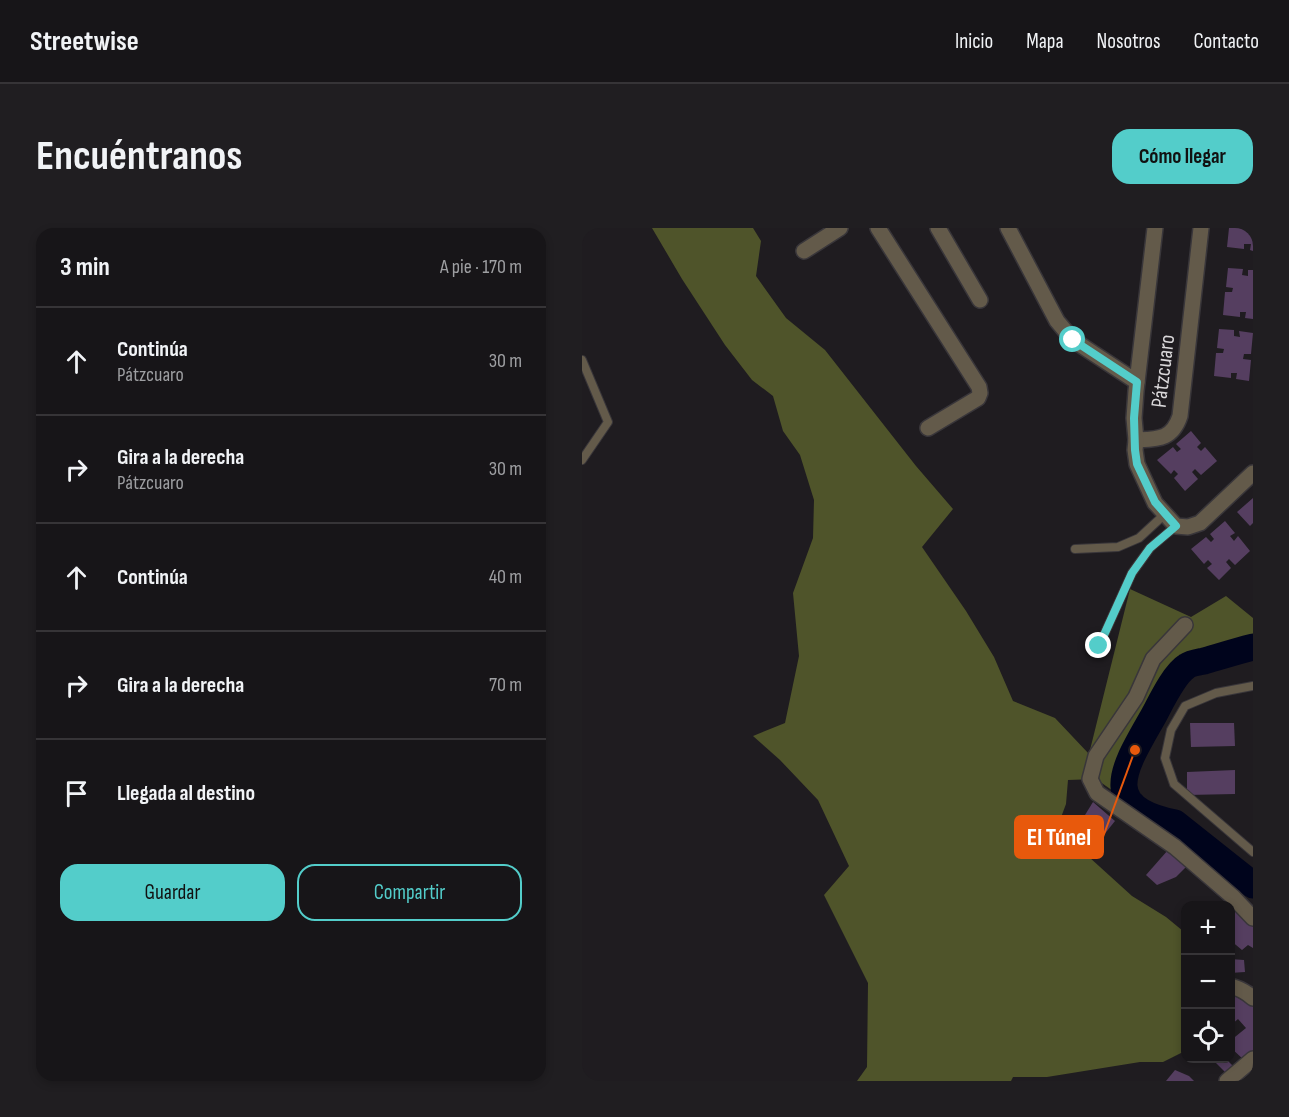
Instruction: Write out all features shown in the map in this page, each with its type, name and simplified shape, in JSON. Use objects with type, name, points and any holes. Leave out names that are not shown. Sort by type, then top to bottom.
[{"type":"street","points":[[804,251],[840,228]]},
{"type":"street","points":[[878,228],[979,387],[978,398],[928,429]]},
{"type":"street","points":[[938,228],[980,300]]},
{"type":"street","name":"Pátzcuaro","points":[[1008,228],[1057,321],[1073,340],[1137,382],[1134,418],[1136,440],[1158,439],[1168,435],[1177,426],[1201,228]]},
{"type":"street","points":[[1137,382],[1155,228]]},
{"type":"street","points":[[1136,440],[1137,464],[1155,502],[1176,526],[1188,527],[1200,523],[1253,473]]},
{"type":"street","points":[[1185,625],[1153,659],[1136,698],[1096,756],[1090,779],[1097,793],[1175,848],[1233,897],[1253,918]]},
{"type":"street","points":[[1235,987],[1247,992],[1253,998]]},
{"type":"street","points":[[1227,1081],[1253,1059]]},
{"type":"lane","points":[[582,360],[608,422],[582,460]]},
{"type":"lane","points":[[1075,549],[1118,547],[1129,543],[1139,538],[1165,514]]},
{"type":"lane","points":[[1099,646],[1132,573],[1150,548],[1176,526]]},
{"type":"lane","points":[[1253,686],[1216,693],[1185,705],[1171,730],[1165,758],[1174,784],[1253,852]]},
{"type":"green space","points":[[652,228],[753,228],[761,241],[756,276],[786,318],[825,350],[916,466],[953,509],[922,547],[994,657],[1013,701],[1055,718],[1089,754],[1130,589],[1191,617],[1226,596],[1253,618],[1253,655],[1196,667],[1183,681],[1147,750],[1138,772],[1136,787],[1144,799],[1156,807],[1173,811],[1187,820],[1253,871],[1253,895],[1180,834],[1124,808],[1116,793],[1096,779],[1068,780],[1066,804],[1057,828],[1132,896],[1181,929],[1181,1053],[1163,1062],[1140,1062],[1047,1077],[1013,1077],[1011,1081],[857,1081],[867,1067],[868,983],[824,895],[849,866],[818,800],[780,760],[753,736],[785,723],[799,656],[793,593],[813,538],[814,500],[800,455],[783,431],[773,396],[752,380],[725,345]]},
{"type":"building","points":[[1229,228],[1253,228],[1253,251],[1250,250],[1251,244],[1244,244],[1244,249],[1227,247]]},
{"type":"building","points":[[1228,268],[1243,269],[1242,275],[1248,276],[1248,270],[1253,270],[1253,319],[1245,318],[1246,312],[1240,312],[1240,317],[1223,315],[1225,292],[1232,292],[1233,288],[1226,287]]},
{"type":"building","points":[[1219,329],[1234,330],[1234,336],[1240,337],[1239,331],[1253,333],[1251,354],[1244,354],[1243,359],[1251,360],[1249,381],[1236,379],[1237,373],[1231,373],[1231,378],[1214,376],[1216,353],[1223,353],[1224,349],[1217,348]]},
{"type":"building","points":[[1191,431],[1201,443],[1197,447],[1201,451],[1205,447],[1217,461],[1201,475],[1195,469],[1192,472],[1198,479],[1185,491],[1174,478],[1178,474],[1174,470],[1171,474],[1157,460],[1173,447],[1177,452],[1181,449],[1176,444]]},
{"type":"building","points":[[1253,498],[1253,523],[1250,526],[1237,512]]},
{"type":"building","points":[[1225,521],[1235,533],[1230,536],[1234,541],[1238,536],[1250,551],[1235,565],[1229,559],[1226,562],[1231,568],[1219,580],[1207,568],[1212,564],[1208,560],[1204,564],[1191,549],[1206,537],[1211,542],[1214,539],[1210,534]]},
{"type":"building","points":[[1190,723],[1234,723],[1235,746],[1191,747]]},
{"type":"building","points":[[1235,770],[1235,794],[1187,795],[1187,772]]},
{"type":"building","points":[[1093,802],[1115,821],[1103,836],[1085,815]]},
{"type":"building","points":[[1168,850],[1190,863],[1176,877],[1157,885],[1146,875]]},
{"type":"building","points":[[1235,908],[1253,925],[1253,948],[1248,945],[1242,950],[1235,944]]},
{"type":"building","points":[[1235,959],[1244,960],[1245,972],[1235,973]]},
{"type":"building","points":[[1235,994],[1253,1004],[1253,1051],[1244,1060],[1235,1052],[1235,1037],[1246,1028],[1238,1019],[1235,1022]]},
{"type":"building","points":[[1216,1063],[1230,1063],[1234,1067],[1227,1074]]},
{"type":"building","points":[[1175,1070],[1189,1076],[1194,1081],[1166,1081]]},
{"type":"waterway","points":[[1253,647],[1193,663],[1177,675],[1134,751],[1124,782],[1126,795],[1134,806],[1150,816],[1175,823],[1253,885]]},
{"type":"place","name":"El Túnel","points":[[1135,750]]},
{"type":"route","points":[[1073,340],[1137,382],[1134,418],[1137,464],[1155,502],[1176,526],[1150,548],[1132,573],[1099,646]]}]
